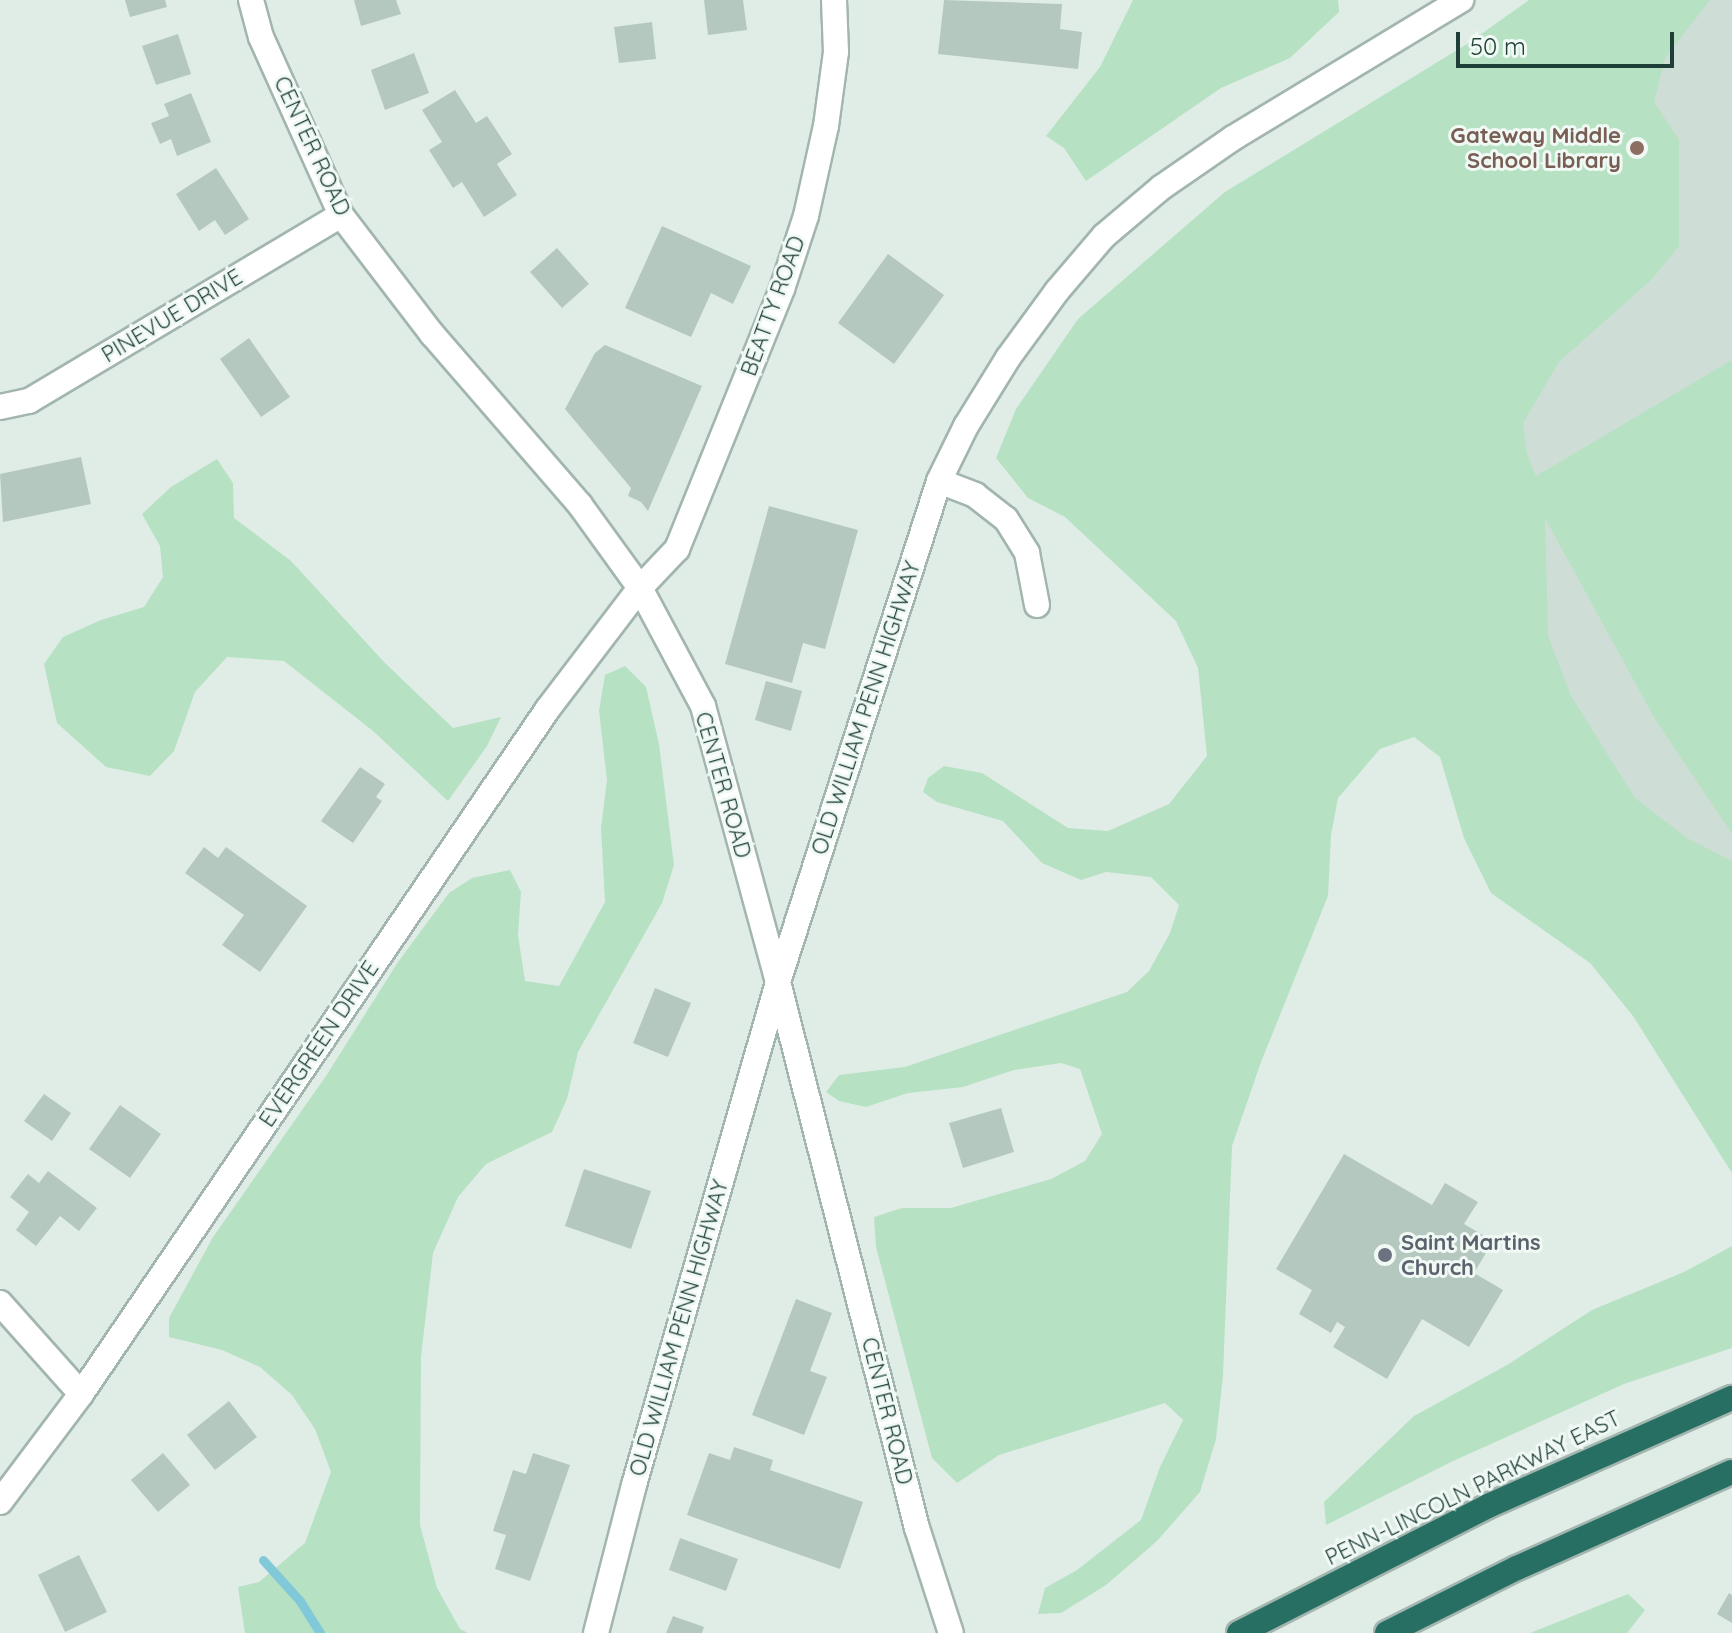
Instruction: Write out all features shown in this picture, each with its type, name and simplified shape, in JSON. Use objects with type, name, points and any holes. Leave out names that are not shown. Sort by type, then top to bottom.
[{"type":"highway","name":"PENN-LINCOLN PARKWAY EAST","points":[[1239,1633],[1488,1506],[1732,1398]]},
{"type":"highway","points":[[1387,1633],[1531,1562],[1732,1472]]},
{"type":"street","name":"CENTER ROAD","points":[[251,0],[261,37],[341,215],[432,334],[580,505],[640,588],[703,706],[778,982],[917,1528],[951,1633]]},
{"type":"street","name":"BEATTY ROAD","points":[[640,588],[677,549],[782,289],[806,216],[826,126],[836,52],[834,0]]},
{"type":"street","name":"OLD WILLIAM PENN HIGHWAY","points":[[596,1633],[634,1485],[778,982],[939,481],[966,426],[1008,358],[1057,291],[1104,236],[1162,187],[1233,138],[1461,0]]},
{"type":"street","name":"PINEVUE DRIVE","points":[[0,407],[29,401],[341,215]]},
{"type":"street","points":[[939,481],[975,495],[1006,519],[1027,553],[1037,605]]},
{"type":"street","name":"EVERGREEN DRIVE","points":[[0,1502],[81,1394],[547,710],[640,588]]},
{"type":"street","points":[[0,1303],[81,1394]]},
{"type":"shaded area","points":[[1655,0],[1732,0],[1732,944],[1510,681],[1520,347]]},
{"type":"green space","points":[[1133,0],[1338,0],[1339,12],[1290,58],[1221,88],[1086,181],[1064,148],[1046,136],[1100,67]]},
{"type":"green space","points":[[1529,0],[1710,0],[1665,58],[1654,102],[1679,140],[1679,246],[1652,279],[1559,362],[1523,423],[1527,454],[1536,476],[1732,360],[1732,834],[1655,719],[1545,518],[1548,636],[1571,696],[1635,798],[1687,838],[1732,861],[1732,1173],[1633,1016],[1590,963],[1491,893],[1464,838],[1440,757],[1414,737],[1380,749],[1338,798],[1331,835],[1328,896],[1261,1062],[1232,1146],[1223,1376],[1216,1439],[1200,1492],[1157,1541],[1106,1585],[1061,1613],[1038,1614],[1045,1588],[1077,1570],[1141,1520],[1160,1467],[1183,1420],[1165,1403],[999,1455],[957,1483],[932,1458],[876,1247],[874,1217],[902,1208],[951,1208],[1051,1179],[1085,1161],[1102,1134],[1080,1069],[1061,1063],[1014,1070],[963,1087],[908,1093],[866,1107],[839,1101],[826,1092],[839,1075],[905,1067],[1127,992],[1149,971],[1170,933],[1179,905],[1151,877],[1106,872],[1081,880],[1042,863],[1003,821],[937,802],[923,792],[928,778],[944,766],[982,773],[1068,828],[1108,831],[1169,804],[1207,756],[1198,668],[1176,621],[1065,517],[1028,498],[996,458],[1016,409],[1078,319],[1225,192],[1467,44]]},
{"type":"green space","points":[[217,459],[233,483],[234,518],[291,561],[385,663],[453,728],[501,717],[487,746],[448,801],[373,731],[284,661],[227,657],[195,692],[174,751],[150,776],[106,767],[57,723],[44,664],[63,637],[101,620],[144,607],[163,577],[160,546],[142,514],[171,487]]},
{"type":"green space","points":[[625,666],[646,687],[659,744],[674,865],[662,903],[578,1052],[567,1099],[552,1132],[486,1164],[458,1197],[433,1253],[421,1357],[420,1525],[437,1588],[460,1629],[468,1633],[245,1633],[238,1587],[259,1582],[305,1543],[331,1472],[315,1429],[292,1395],[260,1367],[222,1350],[169,1337],[169,1318],[213,1237],[326,1076],[398,962],[449,893],[472,878],[510,870],[521,892],[518,935],[525,981],[559,986],[605,902],[601,828],[607,780],[599,711],[605,675]]},
{"type":"green space","points":[[1732,1246],[1732,1348],[1624,1384],[1453,1461],[1326,1525],[1324,1502],[1414,1416],[1507,1365],[1592,1310],[1684,1272]]},
{"type":"green space","points":[[1628,1594],[1645,1610],[1627,1633],[1530,1633]]},
{"type":"building","points":[[125,0],[165,0],[167,7],[130,17]]},
{"type":"building","points":[[354,0],[396,0],[401,14],[361,26]]},
{"type":"building","points":[[704,0],[743,0],[747,30],[708,35]]},
{"type":"building","points":[[944,0],[1062,4],[1060,29],[1082,32],[1078,69],[938,54]]},
{"type":"building","points":[[652,22],[656,59],[619,63],[614,27]]},
{"type":"building","points":[[178,34],[191,74],[156,85],[142,46]]},
{"type":"building","points":[[414,53],[429,93],[385,110],[371,70]]},
{"type":"building","points":[[455,90],[476,123],[487,116],[512,154],[497,164],[517,195],[484,217],[462,182],[453,188],[429,150],[442,142],[422,110]]},
{"type":"building","points":[[191,93],[211,142],[177,156],[171,139],[160,144],[151,123],[169,116],[164,104]]},
{"type":"building","points":[[216,168],[249,219],[225,235],[215,220],[199,231],[176,194]]},
{"type":"building","points":[[662,226],[751,266],[733,304],[711,293],[691,337],[625,308]]},
{"type":"building","points":[[557,248],[589,284],[562,308],[530,272]]},
{"type":"building","points":[[888,254],[944,295],[894,364],[838,323]]},
{"type":"building","points":[[249,338],[290,397],[261,417],[220,359]]},
{"type":"building","points":[[605,345],[702,386],[648,511],[641,502],[628,496],[631,488],[565,409],[595,353]]},
{"type":"building","points":[[81,457],[91,504],[3,522],[0,474]]},
{"type":"building","points":[[769,506],[858,530],[825,649],[803,643],[792,683],[725,664]]},
{"type":"building","points":[[766,681],[802,691],[791,731],[755,720]]},
{"type":"building","points":[[360,767],[385,784],[376,797],[382,801],[353,843],[321,821]]},
{"type":"building","points":[[204,847],[218,858],[226,847],[307,906],[260,972],[222,945],[244,915],[185,873]]},
{"type":"building","points":[[655,988],[691,1003],[668,1057],[633,1043]]},
{"type":"building","points":[[44,1094],[71,1113],[52,1141],[24,1121]]},
{"type":"building","points":[[120,1105],[161,1134],[130,1178],[89,1149]]},
{"type":"building","points":[[1001,1108],[1014,1152],[963,1168],[949,1123]]},
{"type":"building","name":"Saint Martins Church","points":[[1344,1154],[1432,1205],[1445,1183],[1478,1202],[1464,1224],[1493,1241],[1474,1273],[1503,1290],[1469,1347],[1422,1319],[1387,1379],[1333,1347],[1345,1327],[1337,1322],[1331,1333],[1299,1314],[1312,1290],[1276,1269]]},
{"type":"building","points":[[584,1169],[651,1191],[631,1249],[565,1226]]},
{"type":"building","points":[[48,1171],[97,1208],[79,1231],[60,1216],[36,1246],[16,1230],[29,1212],[10,1197],[28,1174],[39,1183]]},
{"type":"building","points":[[796,1299],[832,1313],[810,1371],[827,1377],[804,1435],[752,1415]]},
{"type":"building","points":[[229,1401],[257,1437],[215,1470],[187,1435]]},
{"type":"building","points":[[734,1447],[773,1460],[770,1470],[863,1502],[840,1569],[687,1515],[709,1453],[730,1460]]},
{"type":"building","points":[[163,1453],[190,1485],[158,1512],[131,1480]]},
{"type":"building","points":[[533,1453],[570,1465],[530,1581],[495,1569],[506,1535],[493,1531],[513,1470],[526,1474]]},
{"type":"building","points":[[680,1538],[738,1559],[726,1591],[669,1570]]},
{"type":"building","points":[[79,1555],[107,1612],[65,1632],[38,1575]]},
{"type":"building","points":[[1729,1593],[1732,1595],[1732,1623],[1717,1614]]},
{"type":"building","points":[[673,1616],[704,1627],[702,1633],[666,1633]]},
{"type":"waterway","points":[[263,1560],[300,1601],[320,1633]]},
{"type":"place","name":"Gateway Middle School Library","points":[[1637,148]]},
{"type":"place","name":"Saint Martins Church","points":[[1385,1255]]}]
